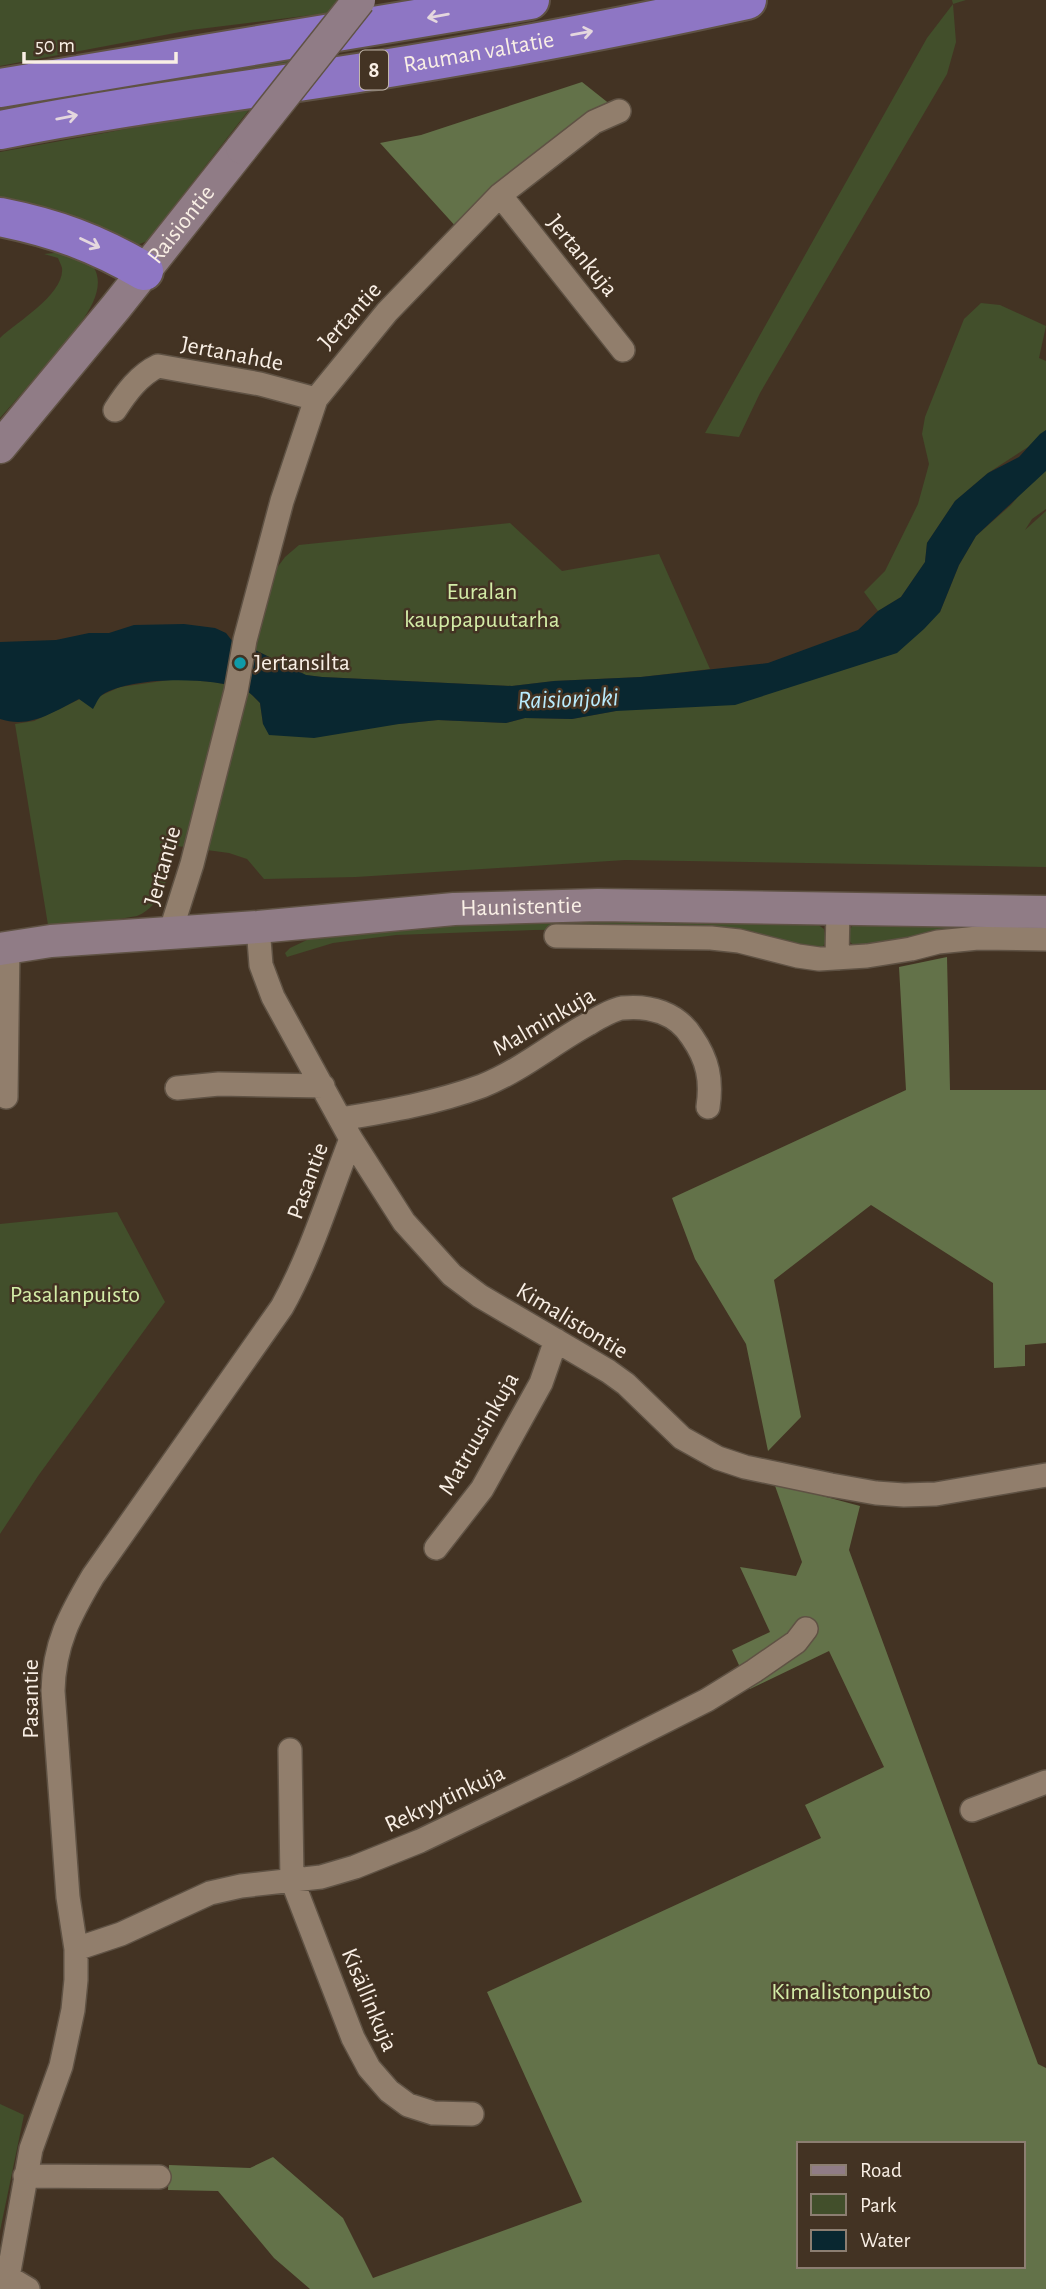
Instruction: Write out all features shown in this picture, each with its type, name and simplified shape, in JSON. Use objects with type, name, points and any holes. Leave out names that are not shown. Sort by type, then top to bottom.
[{"type":"highway","name":"Rauman valtatie","points":[[0,88],[530,0]]},
{"type":"highway","name":"Rauman valtatie","points":[[0,130],[91,112],[379,69],[747,0]]},
{"type":"highway","points":[[0,217],[61,231],[144,271]]},
{"type":"street","name":"Raisiontie","points":[[0,447],[359,0]]},
{"type":"street","name":"Jertantie","points":[[170,933],[192,864],[236,691],[245,640],[282,501],[316,399],[387,312],[500,195],[594,122],[619,111]]},
{"type":"street","name":"Jertankuja","points":[[500,195],[624,350]]},
{"type":"street","name":"Jertanahde","points":[[115,410],[131,387],[158,366],[260,384],[316,399]]},
{"type":"street","name":"Haunistentie","points":[[4,948],[51,941],[258,927],[454,909],[525,906],[1046,912]]},
{"type":"street","points":[[837,958],[838,909]]},
{"type":"street","name":"Kimalistontie","points":[[258,927],[264,976],[272,997],[346,1129],[404,1222],[452,1275],[480,1296],[588,1358],[626,1384],[682,1438],[718,1458],[745,1467],[853,1489],[904,1495],[936,1494],[1046,1475]]},
{"type":"street","name":"Haunistentie","points":[[556,936],[711,937],[798,956],[837,958],[867,956],[938,942],[978,938],[1046,939]]},
{"type":"street","points":[[4,948],[6,1097]]},
{"type":"street","name":"Malminkuja","points":[[346,1129],[485,1085],[517,1068],[558,1040],[621,1008],[667,1013],[686,1027],[702,1051],[711,1087],[708,1107]]},
{"type":"street","points":[[177,1088],[219,1084],[323,1086]]},
{"type":"street","name":"Pasantie","points":[[6,2283],[31,2149],[61,2066],[73,2010],[76,1949],[68,1897],[54,1691],[54,1671],[60,1639],[93,1576],[282,1307],[313,1243],[346,1129]]},
{"type":"street","name":"Matruusinkuja","points":[[436,1548],[481,1489],[541,1383],[556,1340]]},
{"type":"street","name":"Rekryytinkuja","points":[[76,1949],[121,1934],[210,1893],[241,1886],[321,1877],[366,1863],[420,1841],[719,1693],[796,1642],[806,1629]]},
{"type":"street","points":[[290,1750],[292,1880]]},
{"type":"street","points":[[972,1810],[1046,1782]]},
{"type":"street","name":"Kisällinkuja","points":[[292,1880],[353,2038],[369,2068],[389,2091],[408,2105],[433,2113],[472,2115]]},
{"type":"street","points":[[25,2176],[159,2177]]},
{"type":"street","points":[[6,2283],[29,2289]]},
{"type":"green space","points":[[0,0],[337,0],[328,13],[191,30],[0,66]]},
{"type":"green space","points":[[953,4],[956,42],[947,74],[760,393],[739,437],[705,433],[927,38]]},
{"type":"green space","points":[[297,53],[287,67],[0,116],[0,104]]},
{"type":"green space","points":[[582,82],[611,105],[458,229],[380,143],[421,135]]},
{"type":"green space","points":[[252,106],[147,241],[135,246],[0,203],[0,152]]},
{"type":"green space","points":[[74,251],[90,262],[97,275],[97,290],[92,305],[71,335],[0,418],[0,338],[38,307],[56,288],[62,267],[58,258],[44,254]]},
{"type":"green space","points":[[981,303],[1000,305],[1046,326],[1039,358],[1046,361],[1046,430],[1028,447],[988,473],[955,501],[927,543],[925,562],[901,597],[878,611],[864,592],[885,571],[918,504],[929,464],[922,434],[925,417],[964,319]]},
{"type":"green space","points":[[1046,463],[1046,509],[1032,519],[1025,530],[1046,511],[1046,867],[625,860],[356,877],[264,879],[247,859],[229,853],[177,846],[160,896],[146,911],[137,916],[49,931],[15,724],[34,721],[80,699],[100,696],[120,687],[176,679],[214,682],[246,689],[260,703],[263,724],[399,724],[438,720],[506,723],[525,718],[572,719],[616,711],[940,612],[959,565],[976,536],[1011,505]]},
{"type":"green space","name":"Euralan kauppapuutarha","points":[[510,523],[562,571],[659,554],[710,669],[512,686],[306,675],[255,650],[276,569],[299,545]]},
{"type":"green space","points":[[535,917],[817,924],[824,929],[826,942],[819,952],[628,929],[534,930],[396,935],[333,943],[287,957],[285,953],[324,932]]},
{"type":"green space","points":[[854,924],[1046,925],[879,949],[853,945],[850,942],[848,931]]},
{"type":"green space","points":[[947,957],[950,1090],[1046,1090],[1046,1343],[1025,1345],[1025,1366],[994,1368],[993,1283],[871,1205],[774,1280],[801,1417],[768,1451],[746,1344],[695,1259],[672,1198],[906,1090],[899,967]]},
{"type":"green space","name":"Pasalanpuisto","points":[[117,1212],[165,1302],[38,1476],[0,1534],[0,1224]]},
{"type":"green space","name":"Kimalistonpuisto","points":[[774,1483],[860,1506],[849,1550],[1038,2064],[1046,2068],[1046,2289],[310,2289],[274,2258],[218,2191],[168,2190],[169,2165],[250,2168],[273,2157],[343,2218],[373,2278],[582,2202],[487,1992],[821,1838],[805,1805],[884,1767],[829,1651],[750,1689],[732,1650],[770,1632],[740,1567],[796,1576],[802,1562]]},
{"type":"green space","points":[[0,2104],[24,2115],[0,2231]]},
{"type":"water","name":"Raisionjoki","points":[[1046,430],[1046,471],[976,536],[959,565],[940,612],[897,653],[735,705],[616,711],[572,719],[525,718],[506,723],[438,720],[314,738],[269,735],[263,724],[260,703],[243,689],[212,682],[172,680],[132,684],[115,689],[101,696],[93,709],[79,699],[41,718],[21,722],[0,719],[0,642],[56,640],[89,633],[109,633],[134,625],[184,624],[215,628],[226,633],[233,642],[306,675],[322,677],[512,686],[641,677],[768,663],[858,630],[878,611],[901,597],[925,562],[927,543],[955,501],[988,473],[1019,457]]},
{"type":"place","name":"Jertansilta","points":[[240,663]]}]
